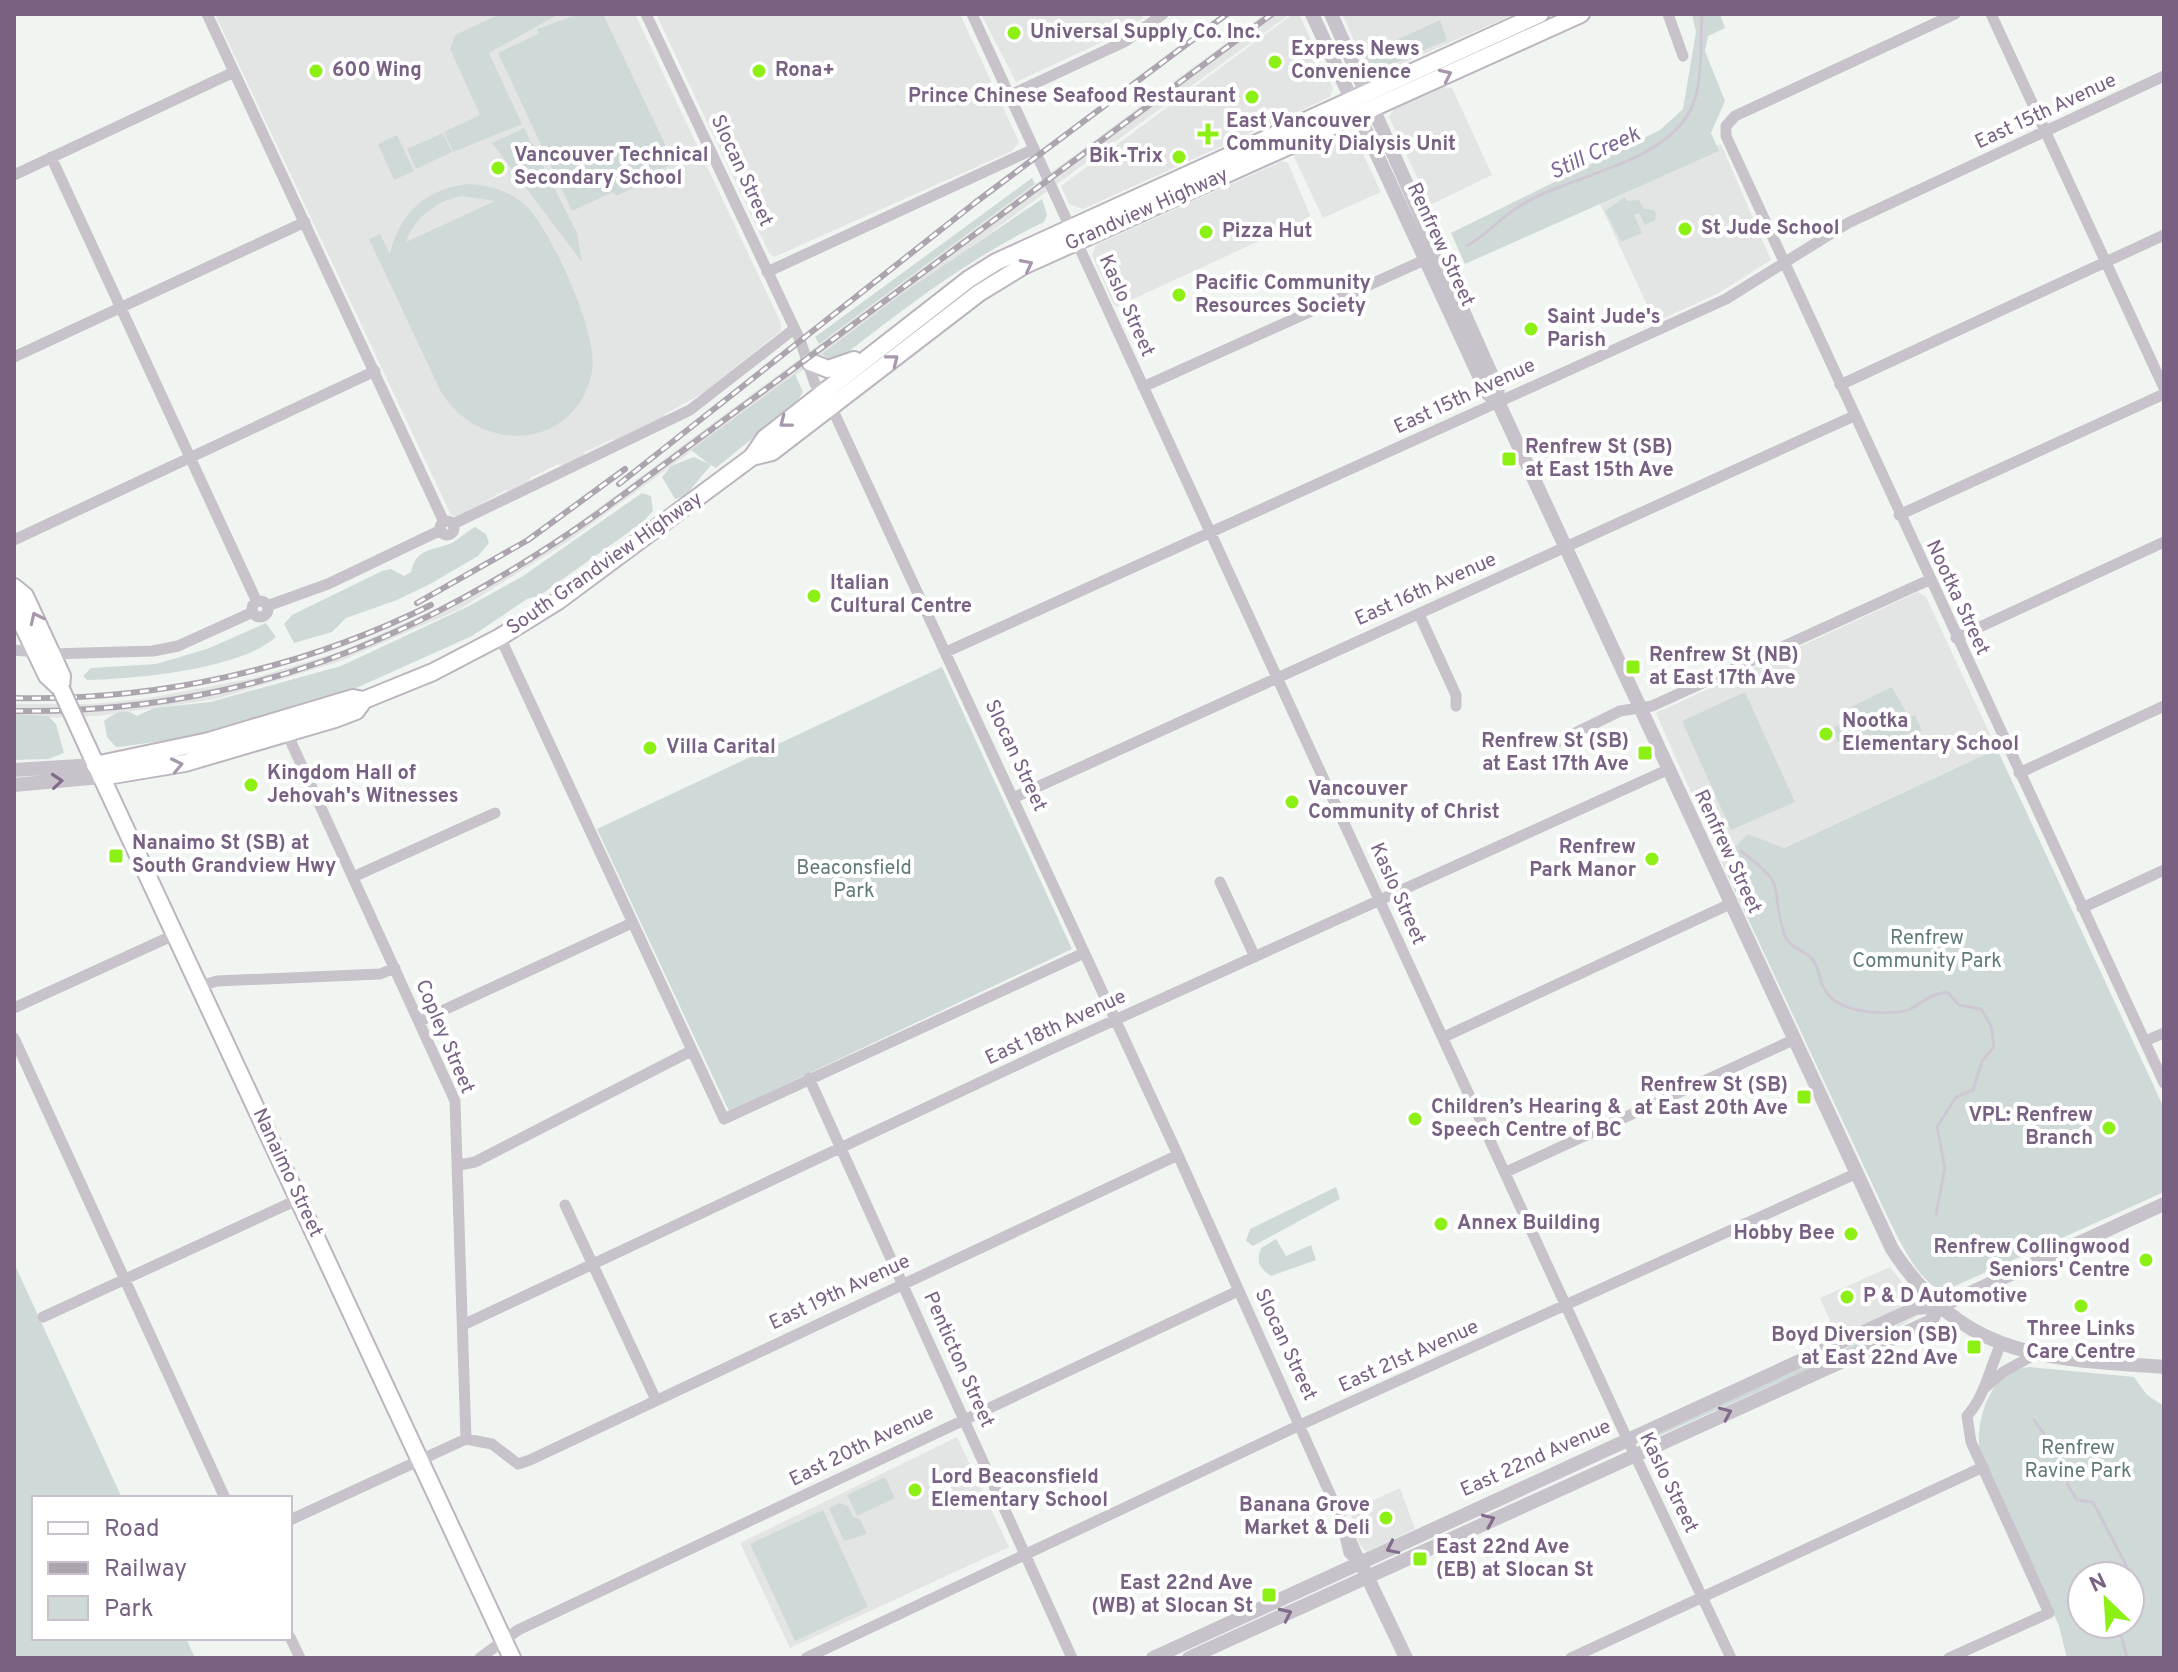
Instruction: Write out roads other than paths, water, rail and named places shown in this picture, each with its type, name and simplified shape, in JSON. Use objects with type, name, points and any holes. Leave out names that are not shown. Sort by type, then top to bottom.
[{"type":"main road","name":"Grandview Highway","points":[[996,262],[1074,234],[1354,108],[1540,14]]},
{"type":"main road","name":"Grandview Highway","points":[[1371,100],[1581,14]]},
{"type":"main road","name":"Grandview Highway","points":[[979,293],[1074,234]]},
{"type":"main road","name":"South Grandview Highway","points":[[98,771],[139,758],[285,729],[353,698],[364,700],[433,672],[500,637],[558,601],[752,457],[765,438],[884,344],[996,262]]},
{"type":"main road","name":"South Grandview Highway","points":[[752,457],[772,452],[979,293]]},
{"type":"main road","points":[[810,362],[836,369],[884,344]]},
{"type":"main road","name":"Nanaimo Street","points":[[14,587],[25,596],[44,653],[98,771],[512,1658]]},
{"type":"main road","name":"Nanaimo Street","points":[[14,607],[44,653]]},
{"type":"street","points":[[207,14],[446,525]]},
{"type":"street","name":"Slocan Street","points":[[646,14],[810,362],[813,380],[824,391],[946,652],[1406,1658]]},
{"type":"street","name":"Kaslo Street","points":[[972,14],[1627,1440],[1731,1658]]},
{"type":"street","points":[[1010,95],[1126,41],[1163,14]]},
{"type":"street","name":"Renfrew Street","points":[[1312,14],[1354,108],[1432,256]]},
{"type":"street","name":"Renfrew Street","points":[[1331,14],[1371,100],[1487,393],[1498,402],[1638,709],[1892,1249],[1923,1292],[1939,1306],[1964,1325],[2001,1344],[2034,1355],[2079,1362],[2164,1367]]},
{"type":"street","points":[[1668,14],[1683,56]]},
{"type":"street","name":"Nootka Street","points":[[1955,14],[1735,116],[1726,126],[1728,140],[2164,1083]]},
{"type":"street","points":[[1991,14],[2164,388]]},
{"type":"street","points":[[14,175],[234,72]]},
{"type":"street","name":"East 15th Avenue","points":[[946,652],[1726,299],[1848,223],[2164,76]]},
{"type":"street","points":[[767,272],[1034,149]]},
{"type":"street","points":[[51,157],[259,607]]},
{"type":"street","points":[[14,357],[305,222]]},
{"type":"street","points":[[1840,385],[2164,235]]},
{"type":"street","points":[[1143,387],[1432,256]]},
{"type":"street","points":[[14,650],[44,653],[153,651],[178,646],[259,607],[328,584],[690,410],[794,329]]},
{"type":"street","points":[[14,540],[375,371]]},
{"type":"street","points":[[1899,515],[2164,394]]},
{"type":"street","name":"East 16th Avenue","points":[[1013,798],[1854,416]]},
{"type":"street","points":[[1956,638],[2164,542]]},
{"type":"street","points":[[1557,742],[1620,711],[1658,703],[1929,580]]},
{"type":"street","points":[[1419,614],[1456,695],[1456,706]]},
{"type":"street","points":[[500,637],[724,1119],[1084,953]]},
{"type":"street","points":[[2019,773],[2164,706]]},
{"type":"street","name":"Copley Street","points":[[285,729],[455,1101],[466,1439]]},
{"type":"street","name":"South Grandview Highway","points":[[14,770],[98,771]]},
{"type":"street","name":"East 18th Avenue","points":[[463,1325],[1116,1020],[1667,770]]},
{"type":"street","name":"South Grandview Highway","points":[[14,785],[98,771]]},
{"type":"street","points":[[353,877],[495,813]]},
{"type":"street","points":[[2082,908],[2164,870]]},
{"type":"street","points":[[1220,882],[1255,957]]},
{"type":"street","points":[[1444,1037],[1730,904]]},
{"type":"street","points":[[420,1021],[632,923]]},
{"type":"street","points":[[14,1008],[176,934]]},
{"type":"street","points":[[200,986],[217,981],[380,974],[395,968]]},
{"type":"street","points":[[2145,1041],[2164,1033]]},
{"type":"street","points":[[14,1038],[224,1496]]},
{"type":"street","points":[[1506,1172],[1793,1040]]},
{"type":"street","points":[[459,1165],[475,1162],[691,1051]]},
{"type":"street","name":"Penticton Street","points":[[809,1078],[1072,1658]]},
{"type":"street","name":"East 19th Avenue","points":[[466,1439],[492,1444],[518,1464],[1178,1155]]},
{"type":"street","name":"East 21st Avenue","points":[[806,1658],[1300,1425],[1855,1174]]},
{"type":"street","points":[[43,1317],[299,1199]]},
{"type":"street","name":"East 22nd Avenue","points":[[1189,1658],[1627,1440],[1916,1308],[1939,1306],[2164,1204]]},
{"type":"street","points":[[565,1205],[656,1400]]},
{"type":"street","name":"East 20th Avenue","points":[[504,1641],[521,1629],[1238,1291]]},
{"type":"street","name":"East 22nd Avenue","points":[[1153,1658],[1634,1455],[1931,1321],[1939,1306]]},
{"type":"street","points":[[1986,1387],[1987,1375],[2001,1344]]},
{"type":"street","points":[[1949,1658],[2049,1613],[1971,1442],[1967,1416],[1986,1387],[2003,1372],[2034,1355]]},
{"type":"street","points":[[292,1519],[466,1439]]},
{"type":"street","points":[[1571,1658],[1983,1467]]},
{"type":"street","points":[[480,1658],[504,1641]]},
{"type":"waterway","name":"Still Creek","points":[[1467,246],[1535,197],[1634,158],[1676,130],[1690,111],[1698,89],[1702,14]]},
{"type":"waterway","name":"Still Creek","points":[[1741,851],[1772,880],[1786,938],[1813,960],[1825,990],[1838,1003],[1868,1012],[1898,1012],[1947,992],[1959,1005],[1981,1009],[1991,1026],[1994,1047],[1982,1061],[1973,1090],[1956,1097],[1937,1127],[1945,1168],[1936,1214]]},
{"type":"waterway","name":"Still Creek","points":[[2034,1420],[2064,1462],[2068,1485],[2077,1500],[2093,1502],[2123,1560]]},
{"type":"waterway","name":"Still Creek","points":[[2122,1640],[2127,1658]]},
{"type":"railway","points":[[619,484],[976,202],[1227,14]]},
{"type":"railway","points":[[14,711],[97,709],[176,699],[251,683],[324,661],[464,598],[532,558],[600,512],[1272,14]]},
{"type":"railway","points":[[417,603],[528,540],[625,469]]},
{"type":"railway","points":[[14,698],[122,694],[228,677],[332,647],[431,605]]},
{"type":"place","name":"Universal Supply Co. Inc.","points":[[1014,33]]},
{"type":"place","name":"Express News Convenience","points":[[1275,62]]},
{"type":"place","name":"600 Wing","points":[[316,71]]},
{"type":"place","name":"Rona+","points":[[759,71]]},
{"type":"place","name":"Prince Chinese Seafood Restaurant","points":[[1252,97]]},
{"type":"place","name":"East Vancouver Community Dialysis Unit","points":[[1208,134]]},
{"type":"place","name":"Bik-Trix","points":[[1179,157]]},
{"type":"place","name":"Vancouver Technical Secondary School","points":[[498,168]]},
{"type":"place","name":"St Jude School","points":[[1685,229]]},
{"type":"place","name":"Pizza Hut","points":[[1206,232]]},
{"type":"place","name":"Pacific Community Resources Society","points":[[1179,295]]},
{"type":"place","name":"Saint Jude's Parish","points":[[1531,329]]},
{"type":"place","name":"Renfrew St (SB) at East 15th Ave","points":[[1509,459]]},
{"type":"place","name":"Italian Cultural Centre","points":[[814,596]]},
{"type":"place","name":"Renfrew St (NB) at East 17th Ave","points":[[1633,667]]},
{"type":"place","name":"Nootka Elementary School","points":[[1826,734]]},
{"type":"place","name":"Villa Carital","points":[[650,748]]},
{"type":"place","name":"Renfrew St (SB) at East 17th Ave","points":[[1645,753]]},
{"type":"place","name":"Kingdom Hall of Jehovah's Witnesses","points":[[251,785]]},
{"type":"place","name":"Vancouver Community of Christ","points":[[1292,802]]},
{"type":"place","name":"Nanaimo St (SB) at South Grandview Hwy","points":[[116,856]]},
{"type":"place","name":"Renfrew Park Manor","points":[[1652,859]]},
{"type":"place","name":"Renfrew St (SB) at East 20th Ave","points":[[1804,1097]]},
{"type":"place","name":"Children’s Hearing & Speech Centre of BC","points":[[1415,1119]]},
{"type":"place","name":"VPL: Renfrew Branch","points":[[2109,1128]]},
{"type":"place","name":"Annex Building","points":[[1441,1224]]},
{"type":"place","name":"Hobby Bee","points":[[1851,1234]]},
{"type":"place","name":"Renfrew Collingwood Seniors' Centre","points":[[2146,1260]]},
{"type":"place","name":"P & D Automotive","points":[[1847,1297]]},
{"type":"place","name":"Three Links Care Centre","points":[[2081,1306]]},
{"type":"place","name":"Boyd Diversion (SB) at East 22nd Ave","points":[[1974,1347]]},
{"type":"place","name":"Lord Beaconsfield Elementary School","points":[[915,1490]]},
{"type":"place","name":"Banana Grove Market & Deli","points":[[1386,1518]]},
{"type":"place","name":"East 22nd Ave (EB) at Slocan St","points":[[1420,1559]]},
{"type":"place","name":"East 22nd Ave (WB) at Slocan St","points":[[1269,1595]]},
{"type":"park label","name":"Beaconsfield Park","points":[[854,880]]},
{"type":"park label","name":"Renfrew Community Park","points":[[1927,950]]},
{"type":"park label","name":"Renfrew Ravine Park","points":[[2078,1460]]}]
